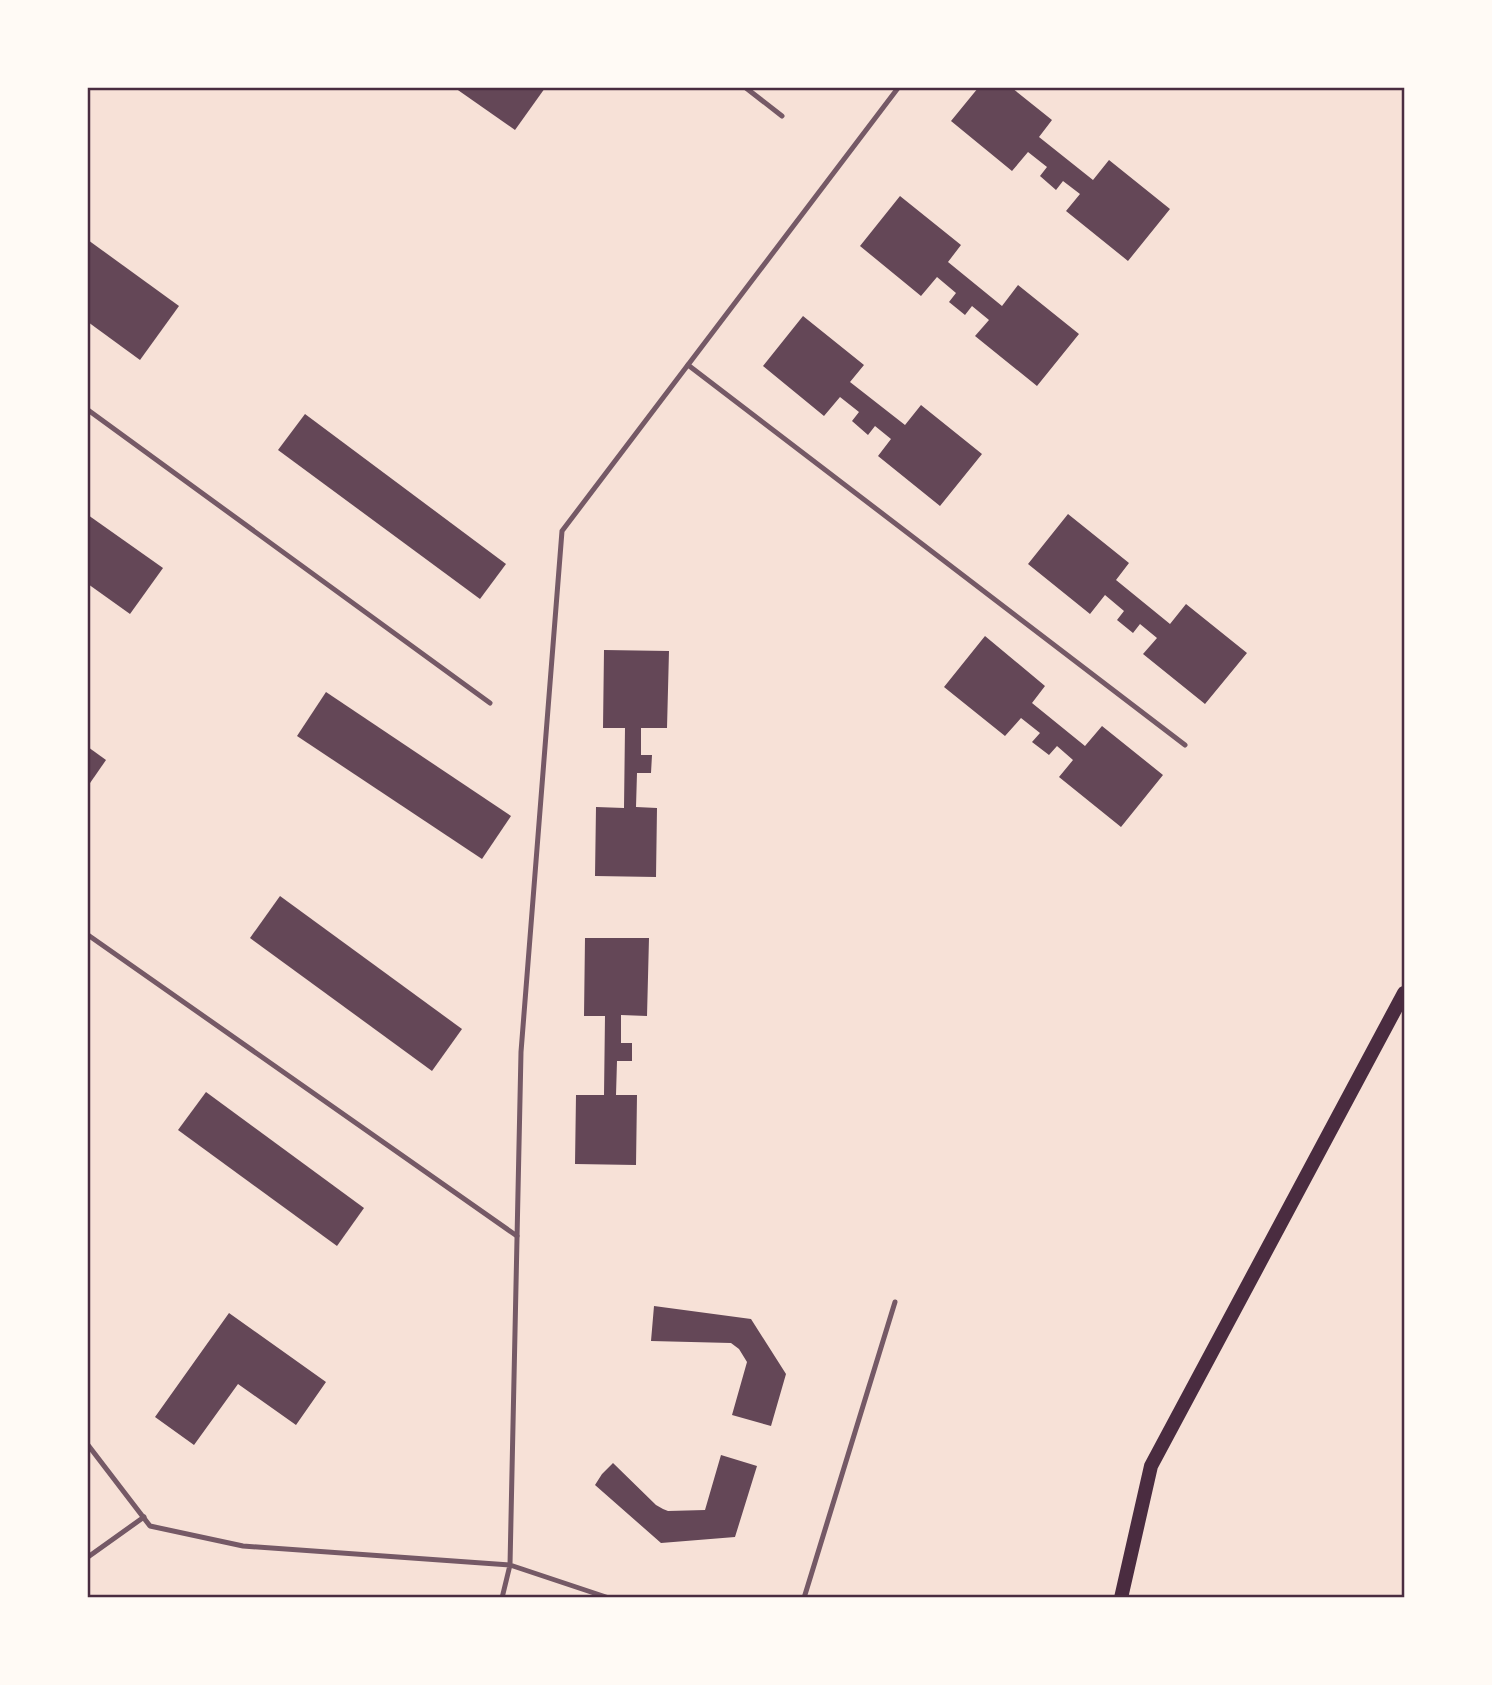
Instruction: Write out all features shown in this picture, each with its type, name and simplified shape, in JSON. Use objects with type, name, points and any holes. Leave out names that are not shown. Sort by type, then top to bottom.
[{"type":"main road","points":[[1121,1598],[1151,1466],[1405,993]]},
{"type":"lane","points":[[746,88],[782,116]]},
{"type":"lane","points":[[502,1598],[510,1565],[521,1052],[562,531],[898,88]]},
{"type":"lane","points":[[688,365],[1185,745]]},
{"type":"lane","points":[[88,410],[490,703]]},
{"type":"lane","points":[[88,935],[517,1236]]},
{"type":"lane","points":[[804,1598],[895,1302]]},
{"type":"lane","points":[[88,1445],[150,1526],[243,1546],[510,1565],[609,1598]]},
{"type":"lane","points":[[88,1557],[144,1517]]},
{"type":"building","points":[[455,88],[545,88],[515,130]]},
{"type":"building","points":[[978,88],[1012,88],[1052,120],[1039,137],[1093,180],[1109,160],[1170,209],[1128,261],[1066,211],[1080,194],[1063,181],[1056,190],[1040,176],[1047,167],[1028,152],[1012,171],[951,121]]},
{"type":"building","points":[[900,196],[961,245],[948,262],[1002,306],[1018,285],[1079,334],[1037,386],[975,336],[989,320],[972,306],[965,315],[949,302],[956,293],[937,277],[921,296],[860,246]]},
{"type":"building","points":[[88,240],[179,306],[140,360],[88,322]]},
{"type":"building","points":[[803,316],[864,365],[850,382],[905,425],[921,405],[982,454],[940,506],[878,456],[891,439],[875,426],[868,435],[852,421],[859,412],[840,397],[824,416],[763,366]]},
{"type":"building","points":[[305,414],[506,564],[480,599],[278,450]]},
{"type":"building","points":[[1068,514],[1129,563],[1116,580],[1170,624],[1186,604],[1247,653],[1205,704],[1143,654],[1157,638],[1140,624],[1133,633],[1117,620],[1124,611],[1105,595],[1090,614],[1028,564]]},
{"type":"building","points":[[88,515],[163,568],[130,614],[88,584]]},
{"type":"building","points":[[985,636],[1045,686],[1032,703],[1085,746],[1102,726],[1163,775],[1121,827],[1059,777],[1073,760],[1057,746],[1049,755],[1032,742],[1040,733],[1021,718],[1005,736],[944,687]]},
{"type":"building","points":[[604,650],[669,651],[667,728],[641,728],[641,755],[652,755],[651,773],[637,773],[636,807],[657,808],[656,877],[595,876],[596,807],[624,808],[625,728],[603,728]]},
{"type":"building","points":[[326,692],[511,816],[482,859],[297,736]]},
{"type":"building","points":[[88,747],[106,760],[88,786]]},
{"type":"building","points":[[280,896],[462,1029],[432,1071],[250,938]]},
{"type":"building","points":[[585,938],[649,938],[647,1016],[621,1015],[621,1043],[632,1043],[632,1061],[617,1061],[616,1095],[637,1095],[636,1165],[575,1164],[576,1095],[604,1095],[605,1016],[584,1016]]},
{"type":"building","points":[[206,1092],[364,1208],[337,1246],[178,1130]]},
{"type":"building","points":[[654,1306],[751,1319],[786,1374],[771,1426],[732,1415],[747,1362],[739,1349],[731,1343],[651,1341]]},
{"type":"building","points":[[229,1313],[326,1382],[296,1425],[238,1384],[194,1445],[155,1417]]},
{"type":"building","points":[[721,1455],[757,1466],[735,1537],[661,1543],[595,1485],[613,1463],[663,1509],[705,1510]]}]
